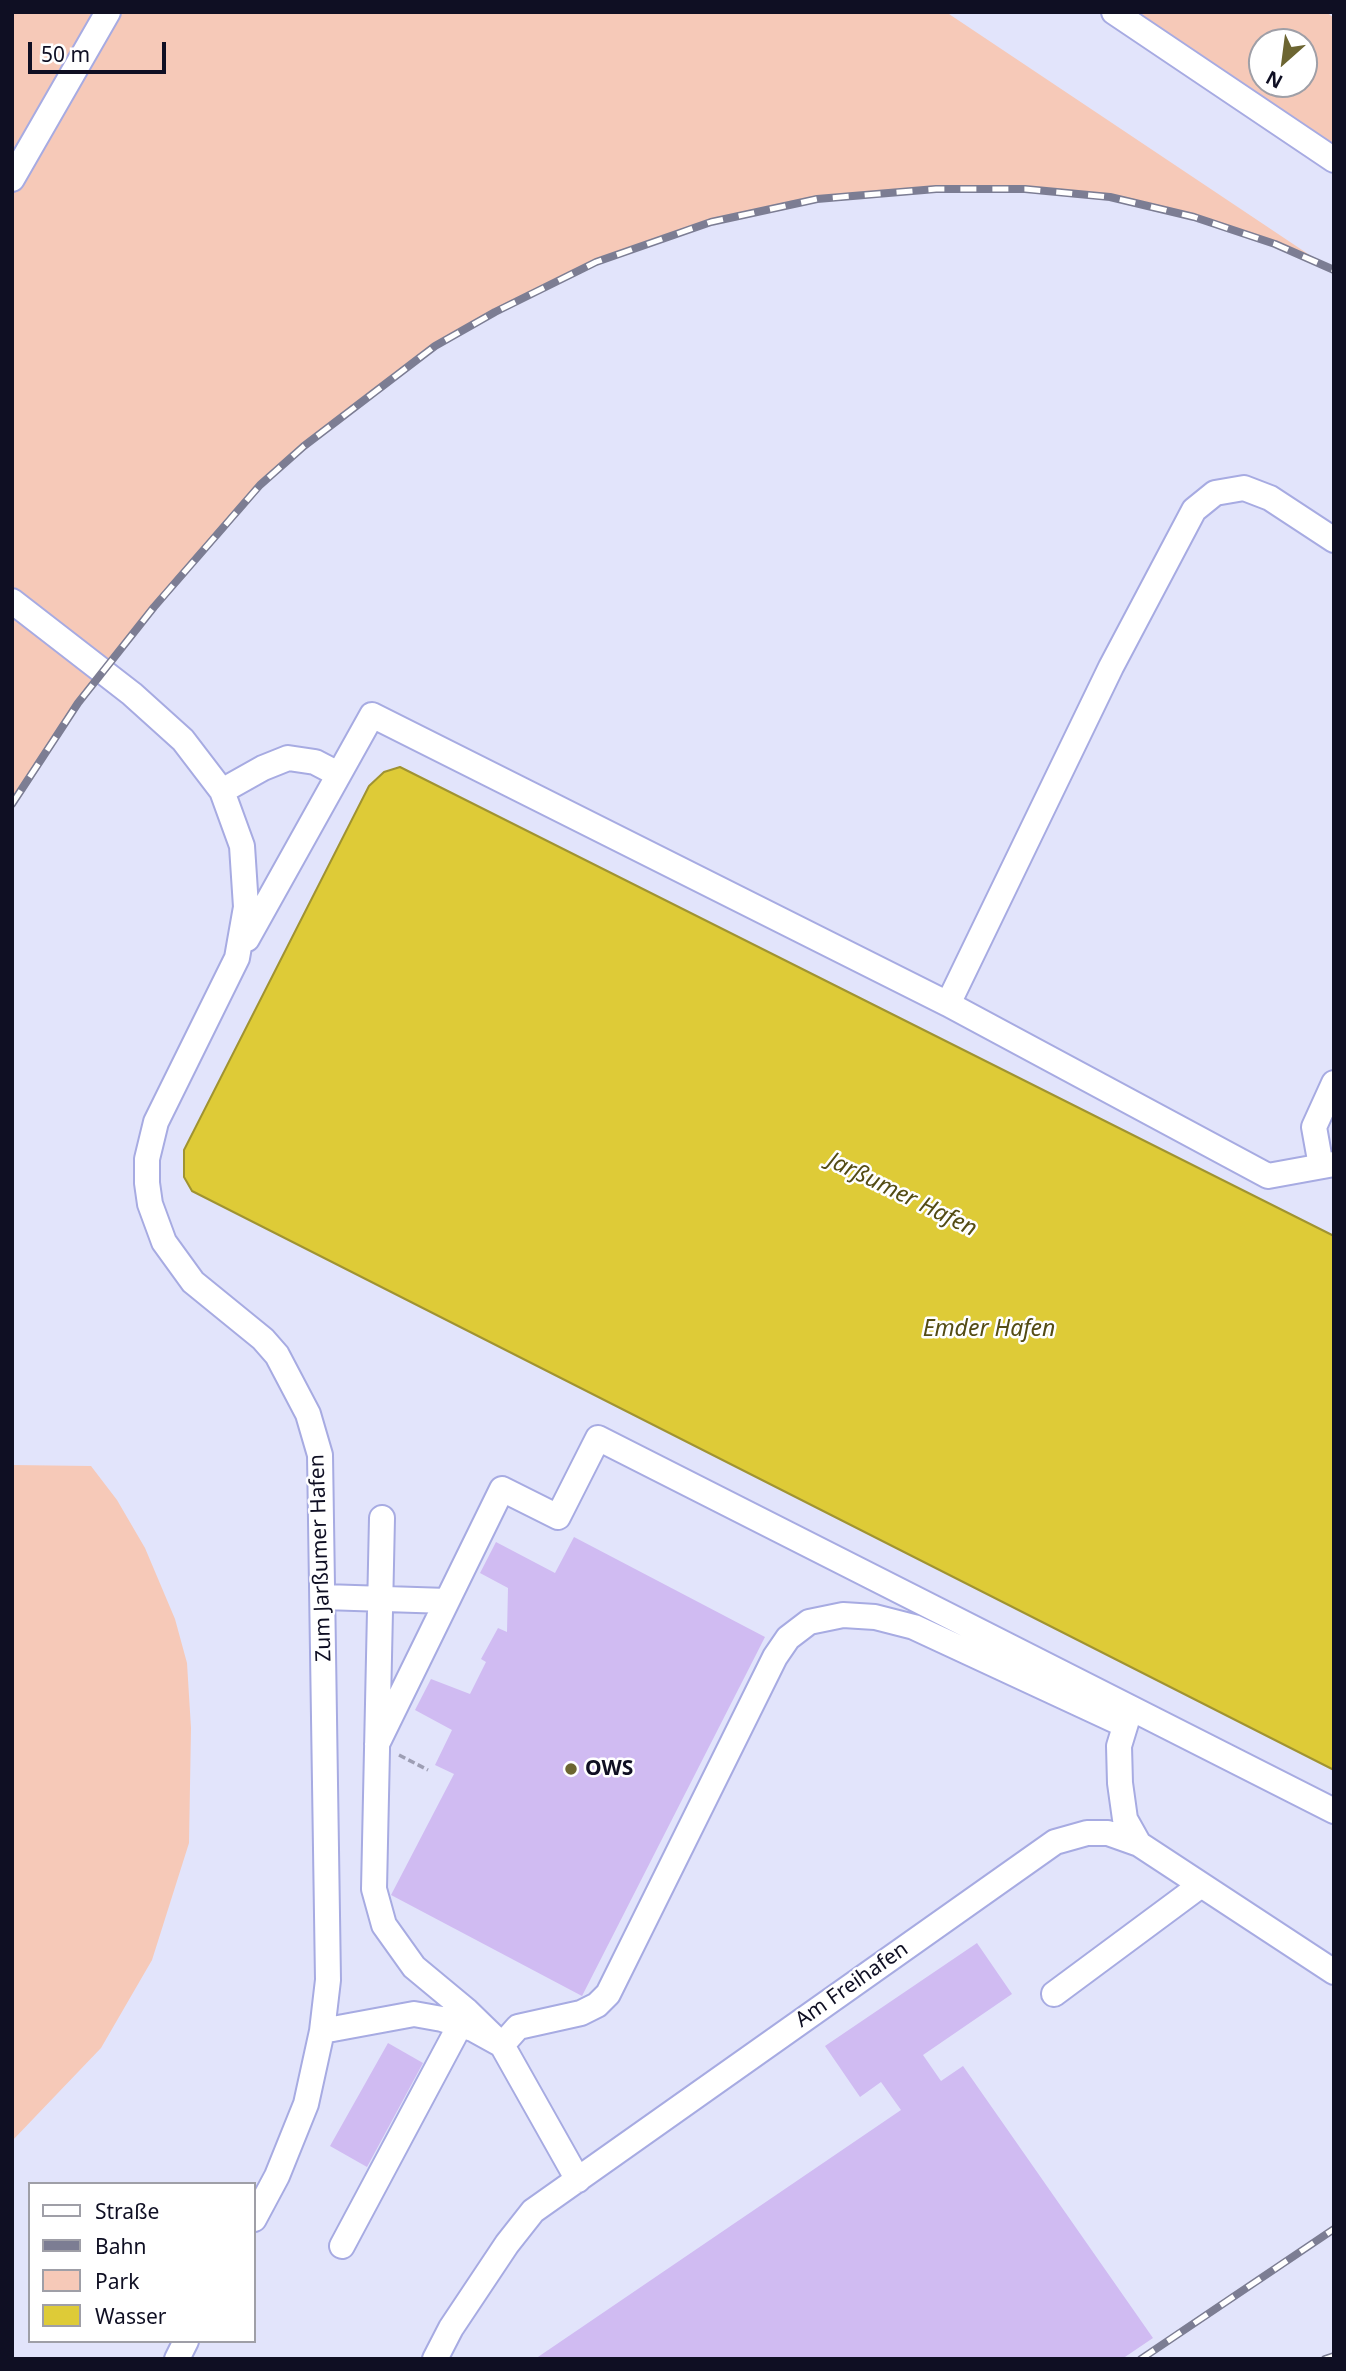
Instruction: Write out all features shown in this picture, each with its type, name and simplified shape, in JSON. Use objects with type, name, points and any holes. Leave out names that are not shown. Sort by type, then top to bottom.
[{"type":"street","points":[[12,179],[108,12]]},
{"type":"street","points":[[1114,12],[1334,160]]},
{"type":"street","points":[[948,1004],[1111,667],[1194,510],[1215,493],[1244,488],[1270,498],[1334,540]]},
{"type":"street","name":"Zum Jarßumer Hafen","points":[[12,601],[160,717],[204,763],[222,791],[244,858],[246,907],[237,958],[156,1122],[147,1159],[149,1194],[156,1224],[175,1260],[193,1282],[270,1347],[293,1382],[308,1414],[320,1455],[330,1925],[328,1980],[322,2031],[306,2104],[277,2176],[256,2215]]},
{"type":"street","points":[[237,958],[372,715],[948,1004],[1268,1176],[1328,1165],[1314,1127],[1334,1083]]},
{"type":"street","points":[[222,791],[262,768],[288,758],[315,762],[338,774]]},
{"type":"street","points":[[377,1744],[502,1489],[558,1517],[598,1438],[1128,1716]]},
{"type":"street","points":[[382,1518],[374,1889],[384,1925],[414,1967],[467,2011],[502,2045],[578,2180]]},
{"type":"street","points":[[324,1597],[447,1601]]},
{"type":"street","points":[[502,2045],[518,2027],[581,2013],[608,1994],[775,1657],[788,1638],[809,1622],[843,1615],[876,1617],[914,1626],[1128,1716],[1334,1811]]},
{"type":"street","points":[[1128,1716],[1119,1746],[1120,1783],[1125,1819],[1139,1844]]},
{"type":"street","name":"Am Freihafen","points":[[435,2359],[451,2328],[507,2244],[533,2211],[1055,1842],[1087,1833],[1108,1833],[1139,1844],[1334,1972]]},
{"type":"street","points":[[1054,1994],[1201,1885]]},
{"type":"street","points":[[322,2031],[414,2014],[460,2025],[502,2045]]},
{"type":"street","points":[[342,2246],[460,2025]]},
{"type":"street","points":[[177,2359],[185,2343]]},
{"type":"green space","points":[[12,12],[946,12],[1329,268],[1275,244],[1194,217],[1110,197],[1025,189],[936,189],[817,199],[711,222],[596,262],[495,312],[435,346],[304,446],[260,485],[154,607],[78,703],[12,804]]},
{"type":"green space","points":[[1130,12],[1326,12],[1334,18],[1334,149],[1258,98],[1318,98],[1318,28],[1248,28],[1248,91]]},
{"type":"green space","points":[[12,1465],[91,1466],[117,1500],[145,1548],[175,1619],[187,1663],[191,1728],[189,1843],[152,1960],[101,2048],[12,2141]]},
{"type":"water","name":"Emder Hafen","points":[[400,767],[1334,1236],[1334,1770],[192,1191],[184,1177],[184,1150],[369,786],[384,772]]},
{"type":"building","name":"OWS","points":[[574,1537],[765,1637],[582,1996],[391,1895],[454,1774],[435,1765],[452,1730],[415,1710],[431,1679],[470,1694],[486,1662],[481,1659],[498,1628],[507,1632],[508,1588],[480,1573],[496,1542],[555,1573]]},
{"type":"building","points":[[977,1943],[1012,1994],[923,2055],[941,2081],[963,2066],[1153,2338],[1122,2359],[535,2359],[901,2110],[881,2082],[860,2097],[825,2046]]},
{"type":"building","points":[[388,2043],[423,2063],[367,2167],[330,2146]]},
{"type":"railway","points":[[12,804],[78,703],[154,607],[260,485],[304,446],[435,346],[495,312],[596,262],[711,222],[817,199],[936,189],[1025,189],[1110,197],[1194,217],[1275,244],[1334,270]]},
{"type":"railway","points":[[1141,2359],[1334,2229]]},
{"type":"railway","points":[[1325,2359],[1334,2356]]},
{"type":"place","name":"OWS","points":[[571,1769]]},
{"type":"water label","name":"Jarßumer Hafen","points":[[902,1195]]}]
